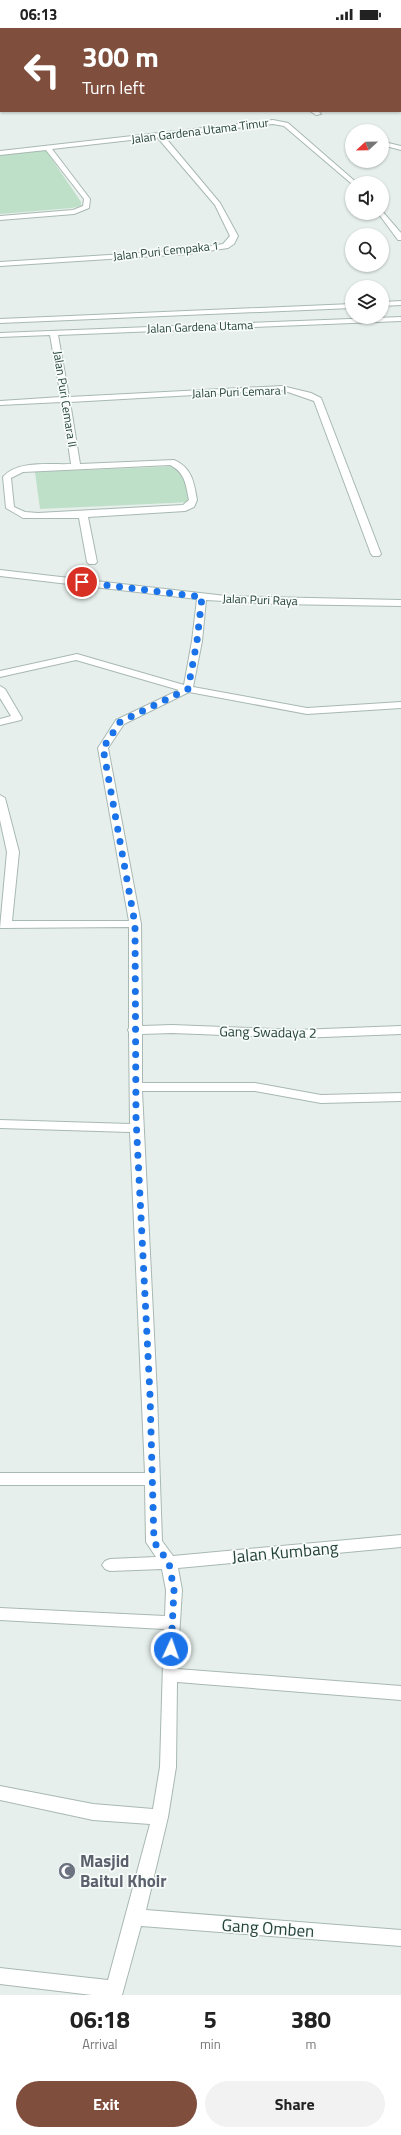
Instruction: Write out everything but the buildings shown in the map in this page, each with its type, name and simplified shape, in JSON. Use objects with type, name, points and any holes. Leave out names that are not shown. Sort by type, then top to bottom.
[{"type":"street","name":"Jalan Gardena Utama Timur","points":[[0,153],[163,139],[273,122],[286,124],[346,176]]},
{"type":"street","name":"Jalan Puri Cempaka 1","points":[[0,264],[187,252],[225,246],[231,242],[234,236],[218,204],[163,139]]},
{"type":"street","points":[[389,145],[401,148]]},
{"type":"street","points":[[0,218],[74,212],[86,207],[87,199],[48,148]]},
{"type":"street","points":[[387,220],[401,238]]},
{"type":"street","points":[[389,304],[401,303]]},
{"type":"street","name":"Jalan Gardena Utama","points":[[0,322],[345,306]]},
{"type":"street","name":"Jalan Gardena Utama","points":[[0,335],[401,319]]},
{"type":"street","name":"Jalan Puri Cemara II","points":[[53,333],[76,467]]},
{"type":"street","name":"Jalan Puri Cemara I","points":[[0,403],[282,388],[308,395],[318,400],[376,554]]},
{"type":"street","name":"Jalan Puri Cemara II","points":[[171,462],[178,464],[187,472],[193,500],[191,505],[185,508],[83,515],[23,514],[10,508],[7,477],[22,469],[171,462]]},
{"type":"street","points":[[83,515],[92,562]]},
{"type":"street","name":"Jalan Puri Raya","points":[[0,573],[41,576],[202,597],[274,601],[401,603]]},
{"type":"street","points":[[188,689],[197,641],[202,597]]},
{"type":"street","points":[[0,674],[77,657],[148,679],[188,689],[307,711],[401,705]]},
{"type":"street","points":[[0,689],[17,718],[0,722]]},
{"type":"street","points":[[0,1976],[114,1992],[135,1917],[160,1817],[168,1767],[169,1675],[174,1590],[169,1563],[154,1542],[150,1395],[136,1128],[137,1087],[134,1030],[135,924],[103,748],[120,722],[188,689]]},
{"type":"street","points":[[0,798],[13,852],[3,924],[78,926],[135,924]]},
{"type":"street","name":"Gang Swadaya 2","points":[[134,1030],[172,1029],[298,1034],[401,1030]]},
{"type":"street","points":[[137,1087],[255,1087],[321,1099],[401,1097]]},
{"type":"street","points":[[0,1124],[136,1128]]},
{"type":"street","points":[[0,1479],[152,1479]]},
{"type":"street","name":"Jalan Kumbang","points":[[110,1565],[169,1563],[401,1541]]},
{"type":"street","points":[[0,1614],[172,1623]]},
{"type":"street","points":[[169,1675],[401,1693]]},
{"type":"street","points":[[0,1793],[94,1812],[160,1817]]},
{"type":"street","name":"Gang Omben","points":[[135,1917],[401,1938]]},
{"type":"green space","points":[[45,149],[81,202],[81,206],[0,214],[0,154]]},
{"type":"green space","points":[[182,466],[192,502],[40,509],[35,472]]},
{"type":"place","name":"Masjid Baitul Khoir","points":[[67,1871]]},
{"type":"route","points":[[82,582],[202,597],[197,641],[188,689],[120,722],[103,748],[135,924],[134,1030],[137,1087],[136,1118],[150,1395],[154,1542],[169,1563],[174,1590],[171,1649]]}]
